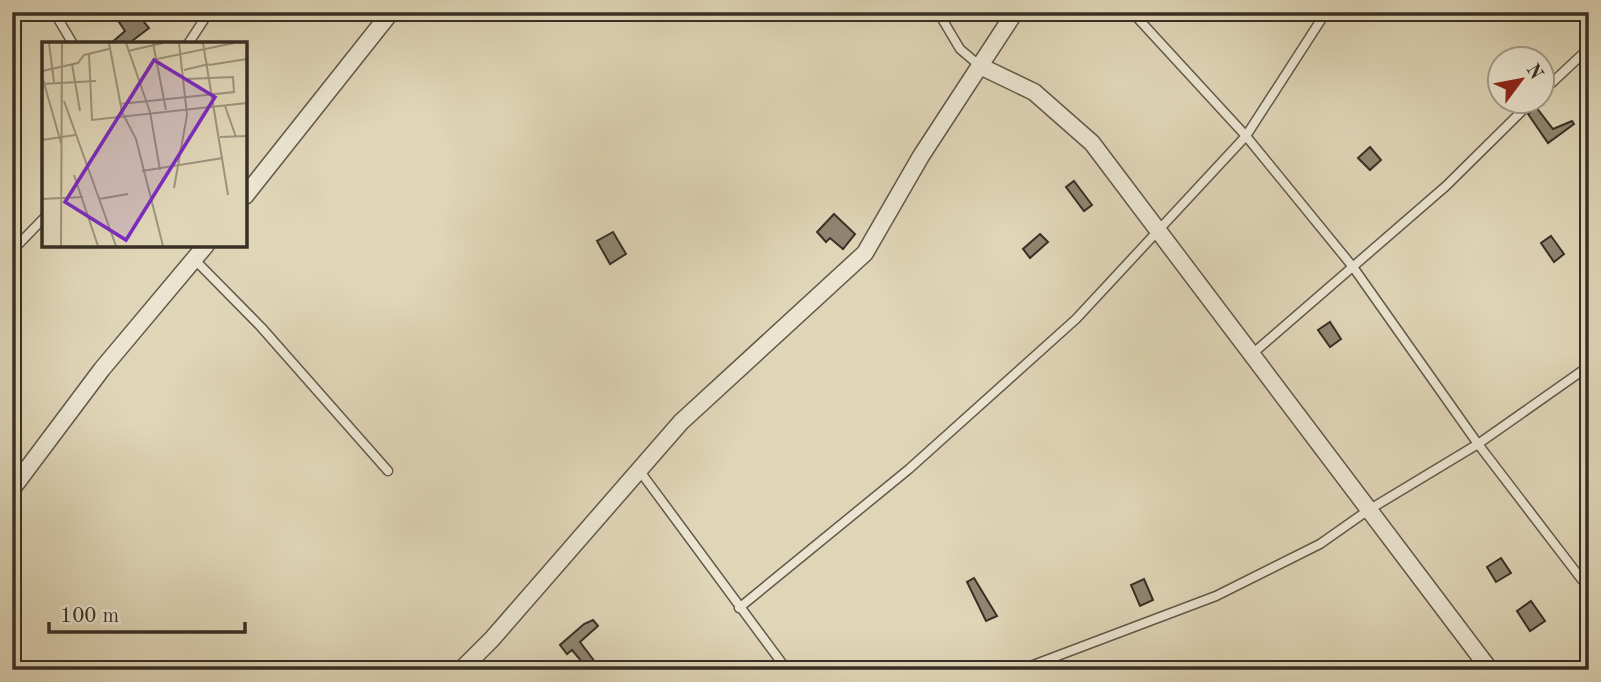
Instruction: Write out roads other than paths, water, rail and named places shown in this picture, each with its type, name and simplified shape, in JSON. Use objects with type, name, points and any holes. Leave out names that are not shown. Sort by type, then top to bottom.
[{"type":"street","points":[[247,193],[391,12]]},
{"type":"street","points":[[461,670],[492,639],[681,422],[865,253],[921,156],[1015,12]]},
{"type":"street","points":[[980,66],[1034,92],[1092,143],[1367,511],[1490,670]]},
{"type":"street","points":[[12,489],[102,369],[204,247]]},
{"type":"lane","points":[[54,12],[72,42]]},
{"type":"lane","points":[[189,42],[209,12]]},
{"type":"lane","points":[[938,12],[960,49],[980,66]]},
{"type":"lane","points":[[1132,12],[1246,136],[1353,267],[1478,444],[1589,589]]},
{"type":"lane","points":[[739,608],[909,469],[1076,319],[1246,136],[1326,12]]},
{"type":"lane","points":[[1556,79],[1589,48]]},
{"type":"lane","points":[[1251,355],[1446,186],[1517,116]]},
{"type":"lane","points":[[12,251],[42,220]]},
{"type":"lane","points":[[194,260],[261,327],[388,471]]},
{"type":"lane","points":[[1020,670],[1216,596],[1320,544],[1367,511],[1478,444],[1589,366]]},
{"type":"lane","points":[[639,470],[739,608],[788,670]]}]
